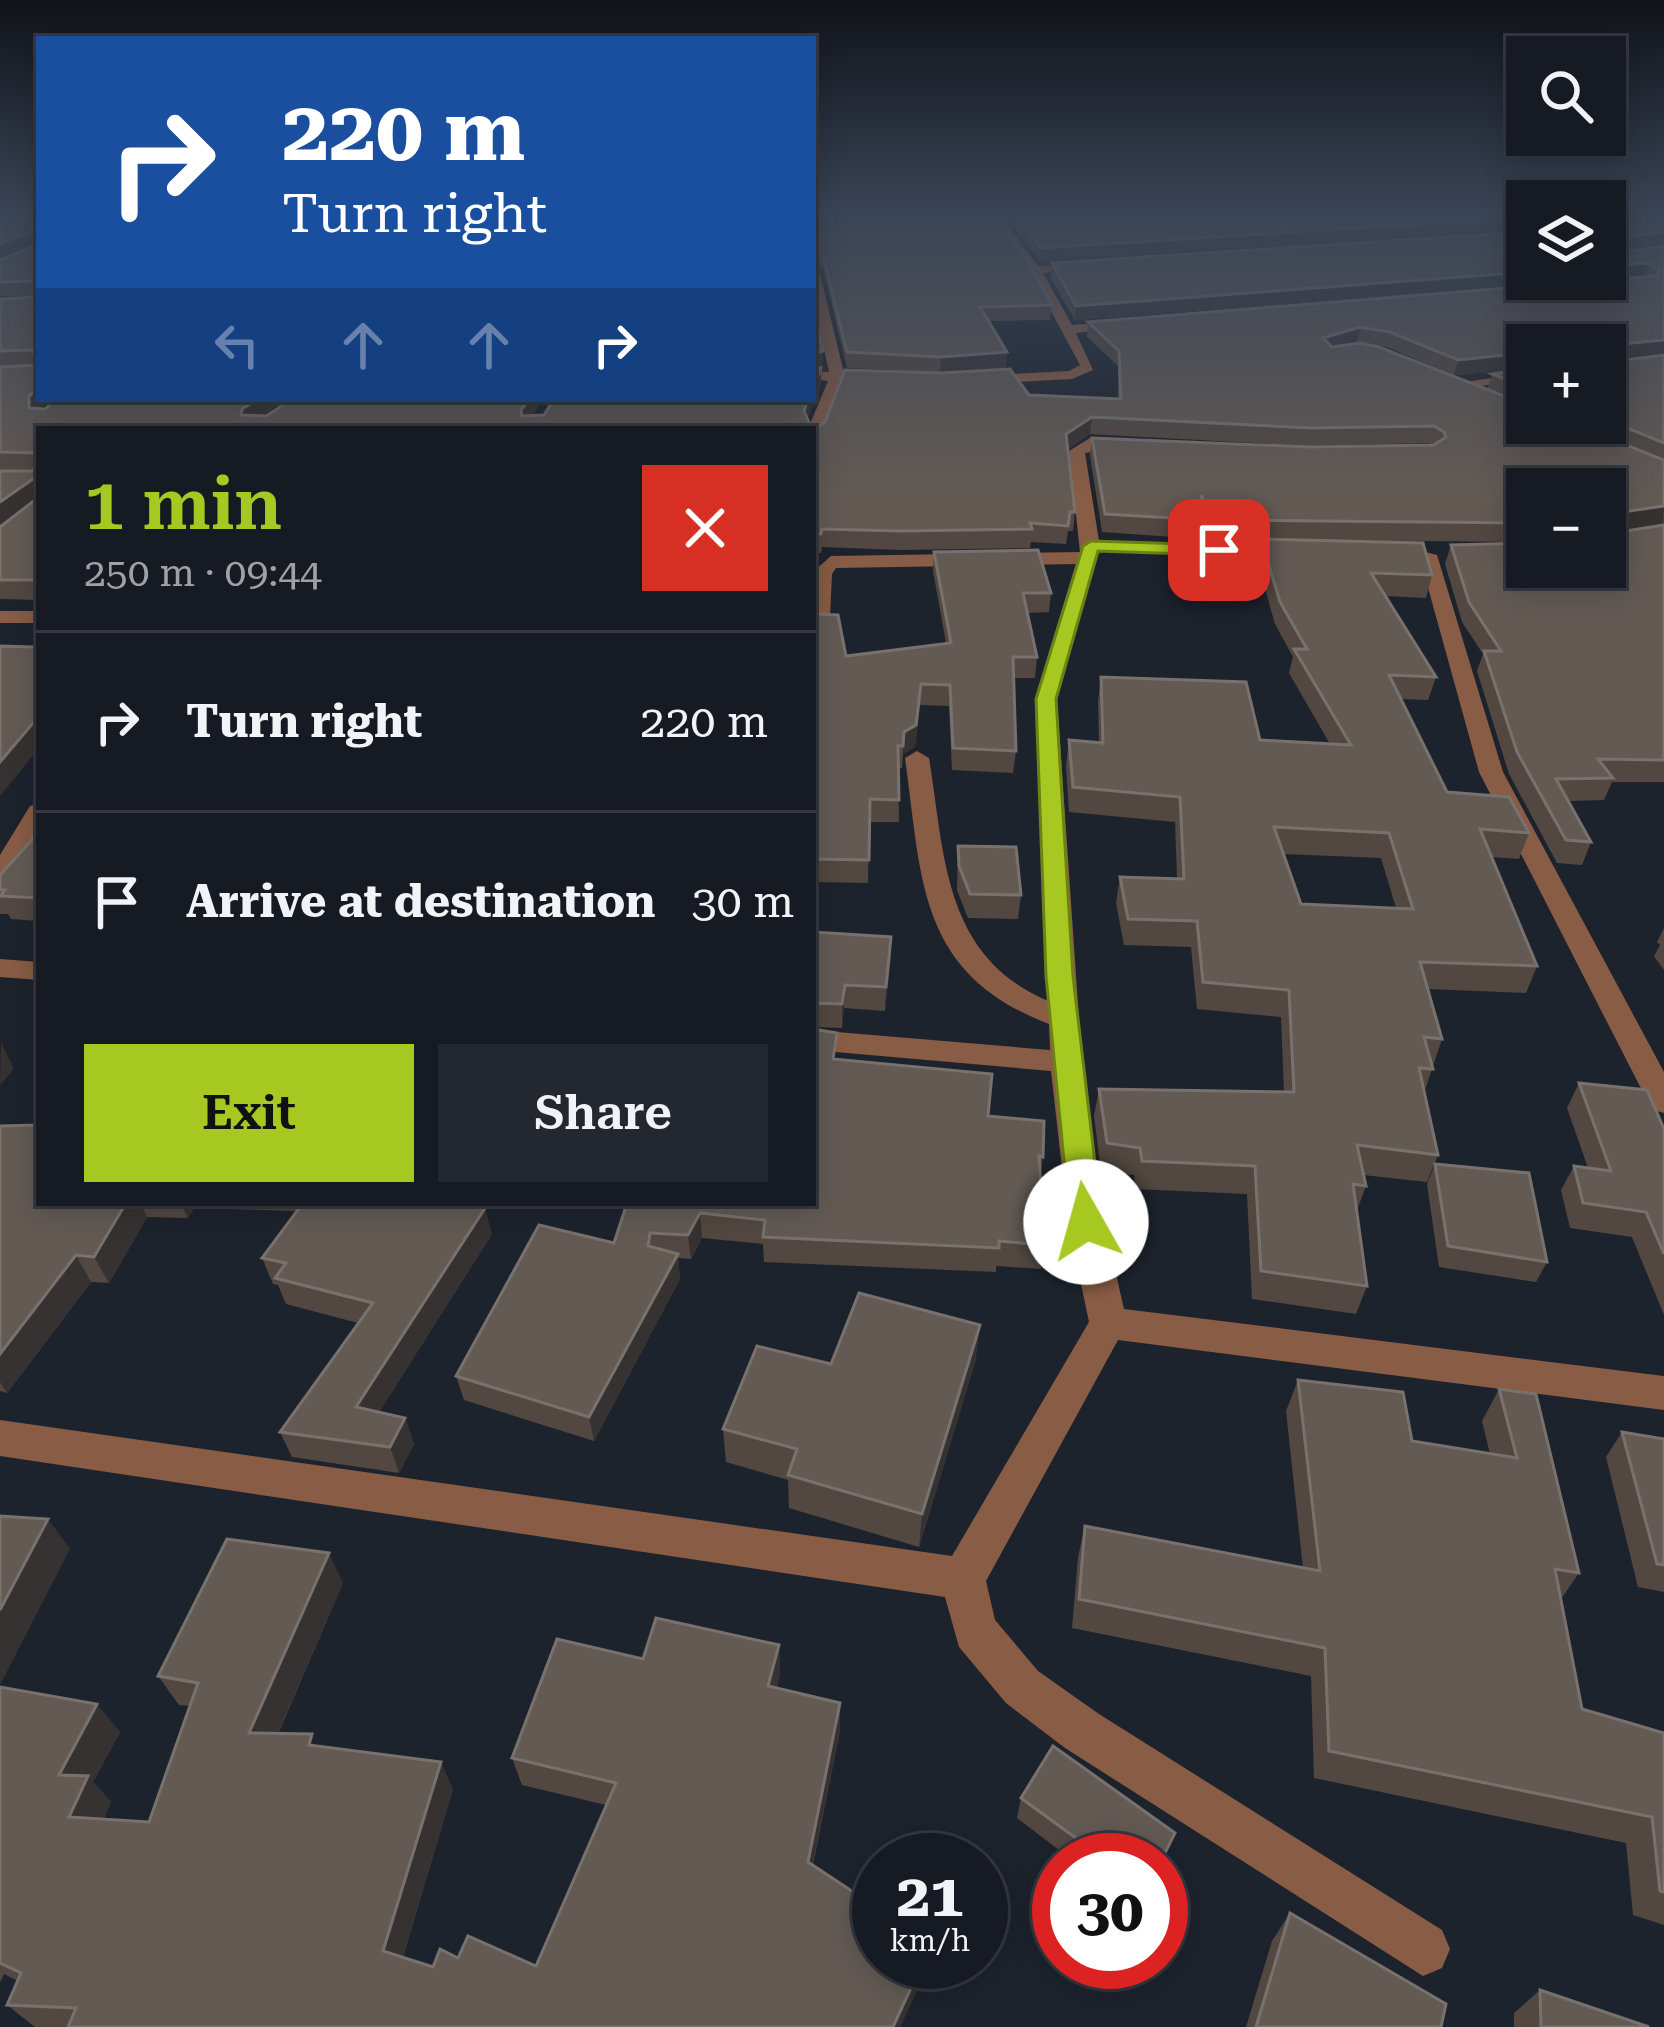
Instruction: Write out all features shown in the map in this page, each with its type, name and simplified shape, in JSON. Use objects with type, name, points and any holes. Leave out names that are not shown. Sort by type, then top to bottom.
[{"type":"street","points":[[816,429],[837,376],[822,308]]},
{"type":"street","points":[[962,380],[1084,372],[1088,367],[1058,308]]},
{"type":"street","points":[[1071,329],[1142,324]]},
{"type":"street","points":[[816,375],[899,381]]},
{"type":"street","points":[[1489,400],[1446,382],[1506,378]]},
{"type":"street","points":[[1159,446],[1081,445],[1077,451],[1090,552],[1046,699],[1066,1062],[1086,1222],[1108,1323],[963,1579],[975,1631],[1022,1687],[1082,1731],[1423,1949]]},
{"type":"street","points":[[816,619],[820,617],[822,574],[831,562],[1090,552],[1309,552]]},
{"type":"street","points":[[1427,554],[1491,772],[1664,1102]]},
{"type":"street","points":[[0,617],[36,617]]},
{"type":"street","points":[[917,758],[943,904],[958,940],[983,975],[1028,1006],[1065,1019]]},
{"type":"street","points":[[0,877],[36,817]]},
{"type":"street","points":[[0,968],[36,971]]},
{"type":"street","points":[[816,1040],[1066,1062]]},
{"type":"street","points":[[1108,1323],[1664,1394]]},
{"type":"street","points":[[0,1438],[963,1579]]},
{"type":"building","points":[[0,308],[36,308],[36,361],[33,350],[0,351]]},
{"type":"building","points":[[836,308],[980,308],[1007,352],[941,357],[847,352]]},
{"type":"building","points":[[1266,308],[1664,308],[1664,340],[1626,344],[1626,324],[1506,324],[1506,355],[1458,360],[1390,332],[1360,327],[1323,338],[1332,347],[1360,343],[1379,347],[1506,397],[1506,444],[1624,444],[1664,460],[1664,506],[1626,511],[1626,468],[1506,468],[1506,523],[1216,520],[1201,495],[1207,520],[1105,514],[1092,438],[1311,447],[1434,445],[1446,437],[1434,426],[1311,428],[1092,417],[1066,434],[1075,512],[1070,512],[1068,526],[822,529],[816,534],[816,427],[825,422],[845,370],[1010,369],[1029,395],[1121,399],[1119,351],[1088,322]]},
{"type":"building","points":[[816,318],[823,351],[816,353]]},
{"type":"building","points":[[1664,355],[1664,443],[1626,428],[1626,360]]},
{"type":"building","points":[[36,365],[36,390],[29,396],[29,408],[45,409],[53,402],[253,402],[241,415],[266,416],[287,402],[527,402],[522,416],[544,415],[552,402],[807,402],[804,411],[811,426],[36,426],[36,453],[0,452],[0,367]]},
{"type":"building","points":[[36,467],[36,482],[33,479],[0,502],[0,471]]},
{"type":"building","points":[[36,492],[36,580],[0,580],[0,527],[35,500]]},
{"type":"building","points":[[1664,525],[1664,760],[1598,759],[1613,778],[1556,779],[1591,842],[1566,840],[1517,752],[1484,651],[1501,651],[1469,602],[1451,545],[1506,544],[1506,588],[1626,588],[1626,531]]},
{"type":"building","points":[[1261,539],[1423,543],[1432,575],[1371,573],[1436,677],[1389,675],[1447,792],[1509,797],[1529,833],[1480,829],[1537,966],[1420,962],[1442,1039],[1424,1037],[1433,1069],[1419,1068],[1438,1155],[1357,1145],[1366,1186],[1353,1184],[1367,1286],[1261,1271],[1255,1166],[1142,1161],[1140,1148],[1107,1143],[1099,1089],[1294,1092],[1289,990],[1203,982],[1197,921],[1128,919],[1120,877],[1184,879],[1180,797],[1073,787],[1069,740],[1103,743],[1101,677],[1246,682],[1260,740],[1351,745],[1294,649],[1307,649],[1280,602]],"holes":[[[1274,827],[1389,833],[1413,909],[1301,904]]]},
{"type":"building","points":[[1038,550],[1051,593],[1023,593],[1037,657],[1013,657],[1016,751],[953,748],[950,685],[921,684],[916,725],[904,732],[903,746],[898,746],[899,800],[870,799],[869,860],[816,859],[816,614],[838,615],[846,656],[951,643],[934,552]]},
{"type":"building","points":[[0,646],[34,647],[36,720],[0,762]]},
{"type":"building","points":[[36,835],[36,898],[0,896],[5,890],[0,890],[0,875]]},
{"type":"building","points":[[958,846],[1016,847],[1021,895],[970,894],[959,866]]},
{"type":"building","points":[[816,932],[891,937],[886,987],[845,985],[842,1004],[816,1003]]},
{"type":"building","points":[[816,1030],[837,1033],[833,1059],[992,1074],[988,1116],[1044,1121],[1043,1157],[1039,1156],[1045,1245],[999,1241],[999,1248],[763,1237],[765,1220],[700,1213],[688,1235],[650,1233],[648,1246],[678,1254],[589,1417],[456,1376],[539,1225],[614,1243],[626,1206],[816,1206]]},
{"type":"building","points":[[1579,1083],[1647,1090],[1664,1129],[1664,1254],[1646,1212],[1583,1203],[1574,1166],[1611,1171]]},
{"type":"building","points":[[36,1125],[36,1206],[124,1206],[94,1257],[76,1255],[0,1354],[0,1126]]},
{"type":"building","points":[[1435,1164],[1529,1173],[1547,1262],[1448,1246]]},
{"type":"building","points":[[301,1206],[485,1208],[356,1407],[405,1418],[390,1447],[280,1432],[373,1303],[275,1278],[286,1263],[262,1258]]},
{"type":"building","points":[[859,1293],[980,1325],[922,1514],[788,1475],[797,1449],[723,1429],[757,1346],[831,1364]]},
{"type":"building","points":[[1298,1380],[1403,1392],[1412,1441],[1517,1458],[1499,1389],[1536,1394],[1579,1573],[1555,1569],[1582,1709],[1664,1733],[1664,1892],[1660,1891],[1652,1817],[1329,1751],[1325,1648],[1079,1599],[1085,1526],[1320,1571]]},
{"type":"building","points":[[1622,1432],[1664,1439],[1664,1565],[1657,1564]]},
{"type":"building","points":[[0,1516],[48,1519],[0,1610]]},
{"type":"building","points":[[227,1539],[329,1553],[249,1733],[312,1734],[309,1745],[441,1762],[383,1951],[433,1967],[440,1949],[458,1958],[468,1936],[536,1966],[616,1783],[512,1758],[557,1639],[643,1659],[656,1618],[779,1645],[768,1686],[840,1703],[808,1862],[852,1891],[852,1989],[911,1989],[893,2027],[68,2027],[76,2008],[7,2005],[21,1973],[0,1963],[0,1687],[97,1704],[59,1775],[88,1776],[69,1817],[149,1822],[198,1683],[158,1676]]},
{"type":"building","points":[[1053,1746],[1175,1833],[1069,1833],[1021,1798]]},
{"type":"building","points":[[1290,1913],[1446,2004],[1441,2027],[1256,2027]]},
{"type":"building","points":[[1540,1990],[1649,2027],[1541,2027]]},
{"type":"route","points":[[1086,1222],[1059,976],[1046,699],[1091,546],[1219,550]]}]
